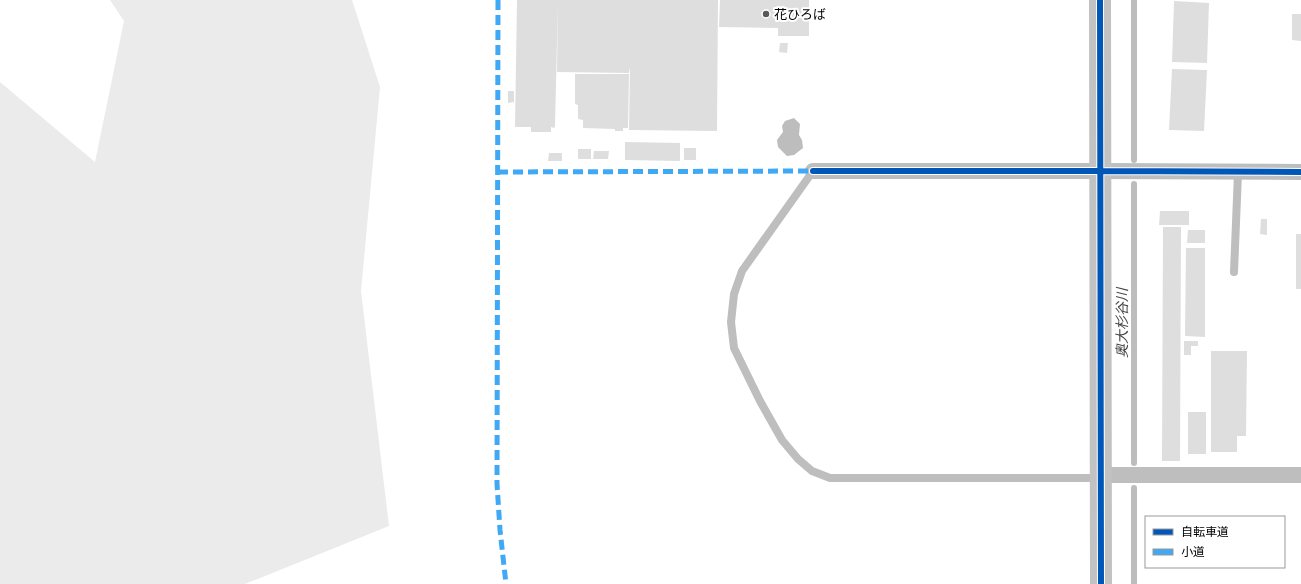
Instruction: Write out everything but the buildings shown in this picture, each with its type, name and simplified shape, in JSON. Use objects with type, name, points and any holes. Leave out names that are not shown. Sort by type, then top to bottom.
[{"type":"street","points":[[1100,0],[1101,584]]},
{"type":"street","points":[[813,171],[1301,172]]},
{"type":"street","points":[[1100,476],[1301,475]]},
{"type":"lane","points":[[813,171],[742,271],[734,294],[731,322],[734,348],[746,374],[782,440],[798,459],[812,472],[830,478],[1100,476]]},
{"type":"lane","points":[[1234,272],[1238,173]]},
{"type":"shaded area","points":[[110,0],[352,0],[380,87],[361,291],[389,526],[245,584],[0,584],[0,82],[95,162],[124,21]]},
{"type":"shaded area","points":[[794,118],[800,124],[799,135],[802,140],[803,148],[794,155],[787,156],[778,147],[777,140],[783,132],[782,126],[785,121]]},
{"type":"waterway","name":"奥大杉谷川","points":[[1134,0],[1134,160]]},
{"type":"waterway","name":"奥大杉谷川","points":[[1134,184],[1134,463]]},
{"type":"waterway","name":"奥大杉谷川","points":[[1134,488],[1134,584]]},
{"type":"marked path","points":[[498,0],[497,484],[506,584]]},
{"type":"marked path","points":[[498,172],[813,171]]},
{"type":"cycle path","points":[[1100,0],[1101,584]]},
{"type":"cycle path","points":[[813,171],[1301,172]]},
{"type":"place","name":"花ひろば","points":[[766,14]]}]
